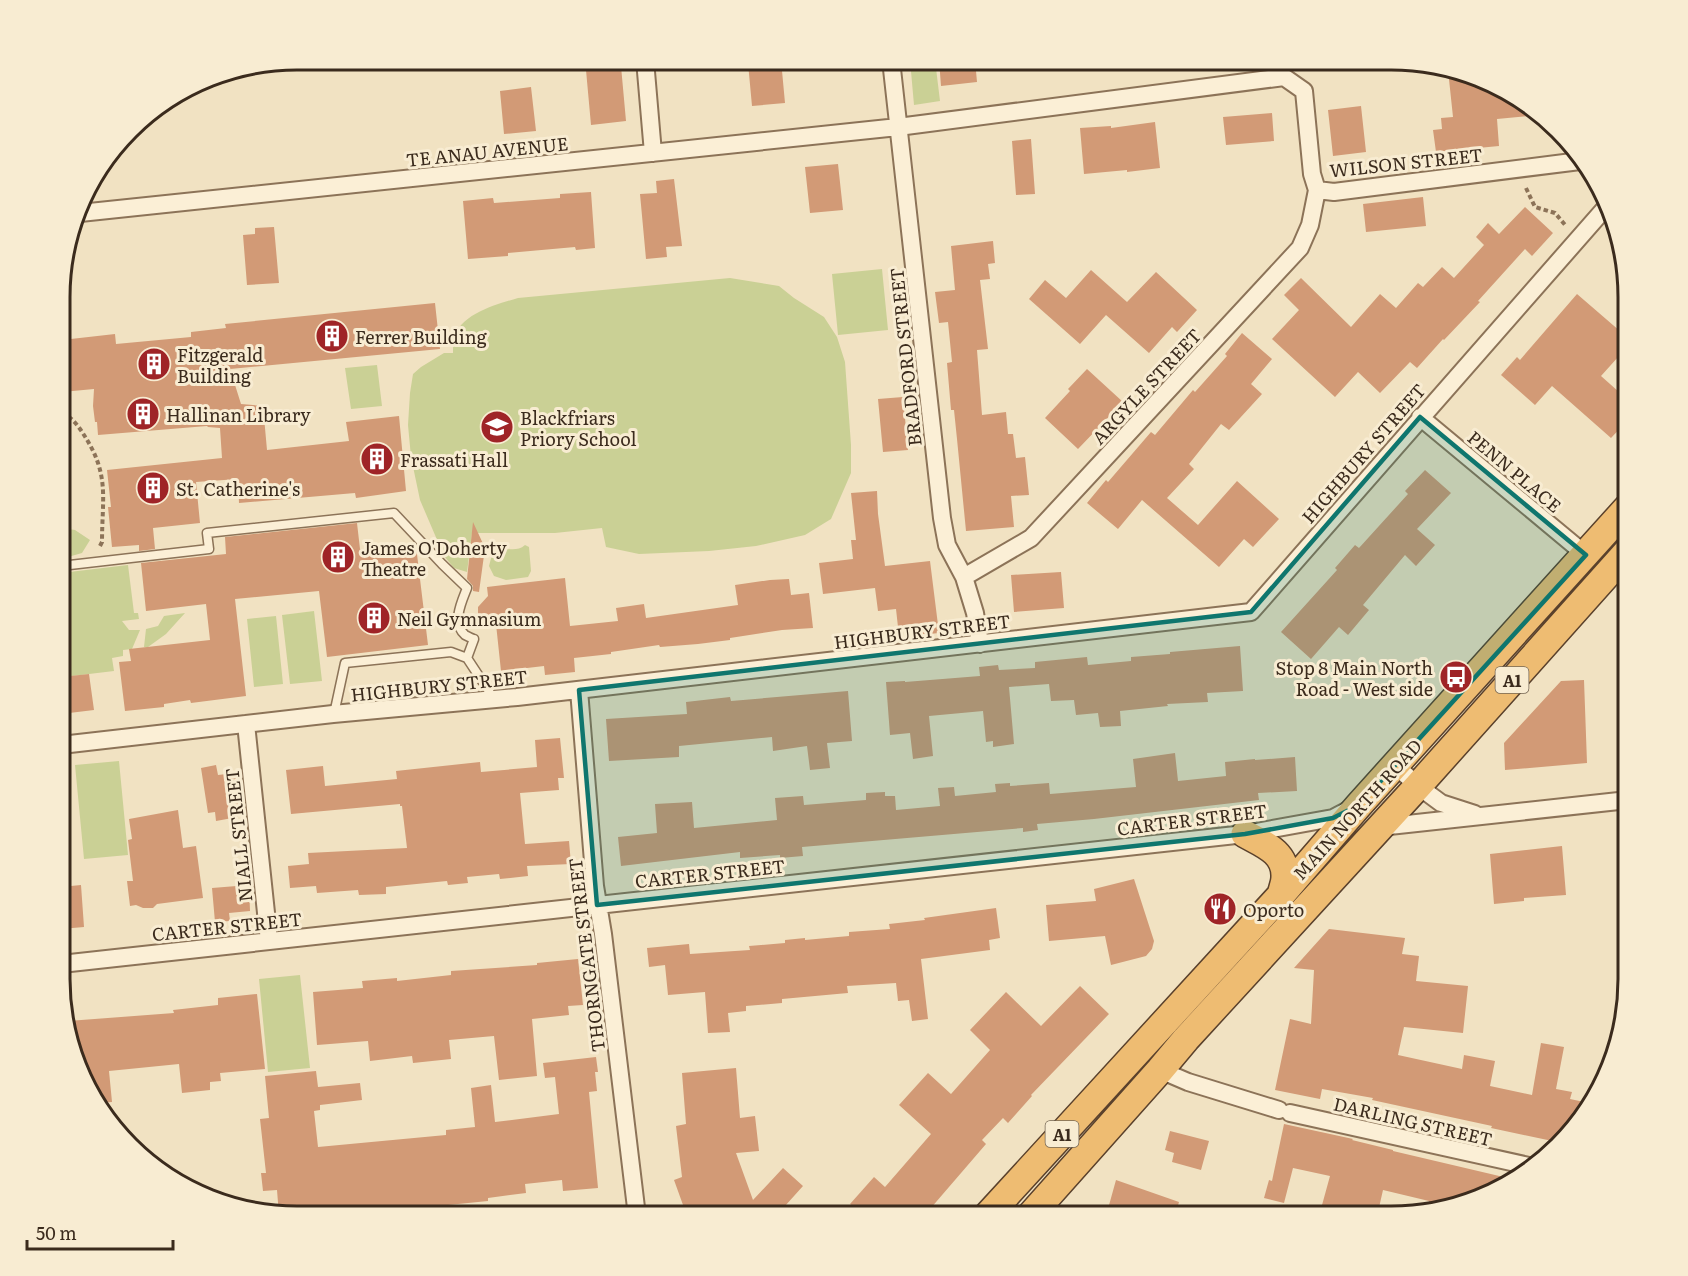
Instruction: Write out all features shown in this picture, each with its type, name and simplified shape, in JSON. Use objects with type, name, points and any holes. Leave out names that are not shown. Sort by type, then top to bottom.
[{"type":"highway","name":"MAIN NORTH ROAD","points":[[996,1206],[1281,895],[1359,805],[1618,518]]},
{"type":"highway","points":[[1586,555],[1607,575]]},
{"type":"highway","name":"MAIN NORTH ROAD","points":[[1039,1206],[1193,1030],[1418,786],[1618,562]]},
{"type":"highway","points":[[1245,834],[1271,848],[1281,858],[1285,877],[1281,895]]},
{"type":"highway","points":[[1137,1052],[1160,1070]]},
{"type":"street","points":[[646,70],[653,153]]},
{"type":"street","name":"BRADFORD STREET","points":[[892,70],[942,518],[947,545],[964,577],[975,613],[980,644]]},
{"type":"street","name":"WILSON STREET","points":[[898,127],[1284,77],[1304,91],[1312,174],[1317,190],[1334,192],[1573,162]]},
{"type":"street","name":"TE ANAU AVENUE","points":[[88,212],[898,127]]},
{"type":"street","name":"ARGYLE STREET","points":[[964,577],[1031,538],[1300,248],[1310,225],[1317,190]]},
{"type":"street","name":"HIGHBURY STREET","points":[[71,744],[333,714],[579,690],[1251,612],[1601,213]]},
{"type":"street","name":"PENN PLACE","points":[[1420,417],[1586,555]]},
{"type":"street","name":"THORNGATE STREET","points":[[579,690],[597,905],[605,946],[636,1206]]},
{"type":"street","name":"NIALL STREET","points":[[246,724],[269,941]]},
{"type":"street","points":[[1395,765],[1441,804],[1481,816]]},
{"type":"street","points":[[1379,827],[1618,801]]},
{"type":"street","name":"CARTER STREET","points":[[71,962],[1245,834],[1333,818],[1359,805]]},
{"type":"street","name":"DARLING STREET","points":[[1160,1070],[1188,1082],[1284,1112],[1521,1164]]},
{"type":"lane","points":[[71,565],[209,549],[207,533],[394,513],[441,564],[467,588],[458,620],[465,635],[474,639],[467,658]]},
{"type":"lane","points":[[333,714],[345,663],[451,652],[467,658],[494,699]]},
{"type":"path","points":[[1526,188],[1535,207],[1555,213],[1570,231]]},
{"type":"path","points":[[71,419],[93,449],[101,469],[104,491],[102,542],[95,554]]},
{"type":"highlighted area","points":[[1420,417],[1586,555],[1359,805],[1333,818],[1245,834],[597,905],[579,690],[1251,612]]},
{"type":"green space","points":[[911,70],[936,70],[940,101],[914,105]]},
{"type":"green space","points":[[882,269],[888,330],[838,335],[832,274]]},
{"type":"green space","points":[[730,278],[779,286],[824,317],[837,337],[845,362],[851,473],[831,519],[805,535],[756,546],[639,554],[606,547],[602,528],[555,533],[472,533],[467,572],[454,568],[444,556],[420,500],[411,457],[408,425],[413,374],[444,353],[453,353],[457,330],[463,323],[480,311],[510,300]]},
{"type":"green space","points":[[377,365],[382,406],[351,409],[345,368]]},
{"type":"green space","points":[[71,529],[90,540],[82,553],[71,556]]},
{"type":"green space","points":[[525,545],[529,547],[531,571],[528,577],[506,580],[494,576],[489,566],[493,551],[517,549]]},
{"type":"green space","points":[[128,565],[134,613],[138,613],[139,619],[122,621],[129,630],[140,630],[132,649],[123,650],[123,656],[112,658],[114,671],[71,676],[71,572]]},
{"type":"green space","points":[[314,611],[322,681],[290,684],[282,615]]},
{"type":"green space","points":[[185,613],[166,634],[148,647],[144,647],[146,629],[158,626],[164,616]]},
{"type":"green space","points":[[276,616],[283,684],[254,687],[247,619]]},
{"type":"green space","points":[[119,761],[128,855],[84,859],[75,765]]},
{"type":"green space","points":[[300,975],[310,1068],[268,1072],[259,979]]},
{"type":"building","points":[[586,70],[621,70],[626,121],[591,125]]},
{"type":"building","points":[[749,70],[782,70],[785,103],[752,106]]},
{"type":"building","points":[[940,70],[976,70],[977,82],[941,86]]},
{"type":"building","points":[[1449,78],[1491,94],[1528,116],[1497,119],[1499,146],[1436,152],[1433,130],[1442,129],[1441,118],[1453,117]]},
{"type":"building","points":[[531,87],[536,131],[504,134],[500,91]]},
{"type":"building","points":[[1361,106],[1366,152],[1333,156],[1328,110]]},
{"type":"building","points":[[1272,113],[1274,141],[1226,145],[1223,117]]},
{"type":"building","points":[[1155,122],[1160,168],[1084,174],[1080,128],[1111,126],[1111,128]]},
{"type":"building","points":[[1031,139],[1035,194],[1016,195],[1012,141]]},
{"type":"building","points":[[838,164],[843,210],[810,213],[805,167]]},
{"type":"building","points":[[674,179],[682,246],[666,247],[667,257],[646,259],[640,194],[657,193],[656,181]]},
{"type":"building","points":[[591,192],[595,248],[576,250],[575,247],[468,259],[463,201],[493,198],[494,203],[560,198],[560,194]]},
{"type":"building","points":[[1423,197],[1426,226],[1366,232],[1363,204]]},
{"type":"building","points":[[1525,207],[1553,233],[1532,256],[1525,249],[1478,301],[1480,302],[1417,368],[1410,362],[1380,393],[1358,372],[1335,397],[1272,339],[1299,310],[1284,295],[1301,278],[1351,327],[1380,294],[1396,308],[1418,283],[1423,287],[1442,267],[1454,278],[1484,245],[1476,237],[1488,223],[1499,234]]},
{"type":"building","points":[[274,227],[279,283],[247,285],[243,235],[255,234],[255,228]]},
{"type":"building","points":[[993,241],[995,263],[988,264],[990,279],[980,280],[988,349],[977,350],[982,415],[1006,412],[1008,434],[1013,434],[1016,458],[1025,457],[1029,495],[1011,496],[1014,527],[966,531],[954,410],[951,410],[947,363],[952,362],[948,322],[939,323],[935,292],[955,290],[951,246]]},
{"type":"building","points":[[1091,270],[1127,302],[1156,272],[1197,310],[1177,332],[1172,327],[1149,353],[1106,315],[1080,344],[1029,299],[1045,280],[1066,298]]},
{"type":"building","points":[[1577,294],[1618,329],[1618,357],[1601,376],[1618,391],[1618,431],[1611,438],[1552,386],[1535,405],[1501,375],[1517,357],[1520,360]]},
{"type":"building","points":[[435,303],[440,349],[230,369],[241,404],[263,406],[267,450],[349,441],[346,422],[399,416],[406,491],[356,498],[355,493],[239,503],[238,479],[196,482],[200,523],[153,528],[155,549],[139,551],[139,545],[112,547],[107,470],[222,458],[220,428],[207,426],[98,435],[93,406],[94,389],[71,391],[71,339],[115,334],[116,344],[191,337],[191,332],[226,328],[225,324]]},
{"type":"building","points":[[1242,333],[1272,359],[1251,384],[1262,394],[1229,430],[1221,424],[1189,464],[1194,469],[1167,498],[1198,525],[1237,481],[1279,519],[1253,547],[1244,539],[1219,567],[1142,500],[1118,529],[1087,503],[1151,432],[1155,435],[1193,390],[1195,392],[1227,356],[1225,354]]},
{"type":"building","points":[[1087,369],[1123,402],[1078,449],[1045,418]]},
{"type":"building","points":[[903,397],[908,450],[883,452],[878,399]]},
{"type":"building","points":[[1425,470],[1451,493],[1417,529],[1435,545],[1416,566],[1405,555],[1363,605],[1369,610],[1348,635],[1339,627],[1311,659],[1281,632],[1337,570],[1335,568],[1355,545],[1359,548],[1408,494],[1405,491]]},
{"type":"building","points":[[877,491],[885,566],[930,561],[939,633],[919,635],[918,624],[898,627],[896,609],[878,611],[875,588],[823,594],[819,563],[853,559],[851,540],[856,540],[851,493]]},
{"type":"building","points":[[473,522],[485,548],[479,592],[473,591],[473,586],[467,579]]},
{"type":"building","points":[[357,523],[360,549],[413,543],[416,546],[428,645],[327,657],[319,591],[235,599],[246,696],[191,703],[190,700],[164,704],[164,707],[125,711],[119,662],[131,661],[129,649],[210,640],[206,604],[146,611],[141,563],[226,554],[225,537]]},
{"type":"building","points":[[1061,572],[1064,608],[1014,612],[1011,575]]},
{"type":"building","points":[[565,578],[570,626],[618,621],[616,608],[644,604],[646,618],[738,605],[735,585],[789,579],[791,595],[809,593],[813,628],[782,630],[698,644],[660,647],[659,645],[574,658],[575,672],[545,675],[544,666],[501,671],[496,624],[478,619],[478,607],[488,596],[487,587]]},
{"type":"building","points":[[1240,646],[1243,691],[1207,693],[1208,702],[1167,704],[1168,706],[1120,711],[1121,726],[1100,727],[1098,713],[1076,715],[1074,700],[1051,701],[1049,684],[1009,687],[1014,744],[993,747],[993,741],[986,742],[983,711],[929,716],[933,756],[913,759],[910,733],[890,735],[886,682],[980,676],[979,667],[998,665],[999,670],[1035,668],[1035,662],[1087,657],[1088,665],[1131,661],[1131,657],[1170,654],[1170,652]]},
{"type":"building","points":[[89,674],[94,710],[71,713],[71,676]]},
{"type":"building","points":[[1584,680],[1587,763],[1505,770],[1504,743],[1561,681]]},
{"type":"building","points":[[848,691],[852,741],[827,743],[830,768],[810,770],[807,746],[773,751],[772,737],[679,746],[679,757],[609,761],[606,719],[687,714],[686,702],[730,697],[731,701]]},
{"type":"building","points":[[560,738],[564,778],[558,778],[559,790],[520,793],[525,844],[569,841],[571,864],[527,866],[528,876],[500,879],[499,874],[467,877],[468,883],[448,885],[447,881],[386,887],[386,894],[359,895],[358,890],[317,893],[316,886],[290,888],[288,866],[309,864],[308,853],[407,848],[400,804],[291,814],[286,770],[323,766],[325,786],[397,779],[396,771],[480,762],[481,772],[537,767],[535,740]]},
{"type":"building","points":[[1175,753],[1178,781],[1226,776],[1225,762],[1295,757],[1297,791],[1258,793],[1259,800],[1037,824],[1038,830],[1023,832],[1023,828],[802,847],[803,856],[780,858],[780,855],[740,858],[740,852],[621,866],[618,837],[657,833],[655,804],[692,802],[694,828],[777,820],[775,798],[803,796],[804,805],[866,800],[866,793],[885,792],[885,796],[895,796],[896,810],[940,806],[938,788],[954,787],[955,796],[996,792],[995,784],[1010,783],[1010,786],[1049,783],[1050,794],[1136,787],[1133,759]]},
{"type":"building","points":[[216,765],[218,775],[235,773],[241,809],[237,810],[238,817],[216,821],[215,812],[208,813],[201,768]]},
{"type":"building","points":[[178,810],[183,848],[196,846],[203,898],[157,904],[153,908],[130,906],[127,881],[133,881],[128,840],[132,839],[129,819]]},
{"type":"building","points":[[1562,846],[1566,895],[1524,898],[1524,901],[1494,904],[1490,854]]},
{"type":"building","points":[[1134,879],[1154,941],[1152,949],[1146,956],[1111,965],[1105,936],[1049,941],[1046,905],[1096,901],[1094,889]]},
{"type":"building","points":[[81,885],[84,927],[71,928],[71,886]]},
{"type":"building","points":[[249,885],[250,911],[229,913],[230,921],[215,922],[212,888]]},
{"type":"building","points":[[996,908],[1000,938],[989,940],[990,950],[921,959],[928,1019],[912,1021],[909,1000],[898,1001],[896,983],[847,986],[848,993],[782,999],[782,1003],[746,1006],[746,1011],[728,1013],[730,1032],[708,1033],[705,992],[668,995],[665,965],[649,967],[647,948],[689,944],[690,954],[750,950],[749,946],[785,943],[785,940],[805,938],[805,940],[849,936],[849,932],[890,929],[889,924]]},
{"type":"building","points":[[1329,929],[1405,938],[1402,954],[1419,956],[1416,981],[1468,986],[1463,1033],[1404,1027],[1398,1055],[1462,1069],[1464,1055],[1495,1061],[1490,1086],[1532,1095],[1541,1043],[1564,1047],[1556,1089],[1572,1092],[1570,1099],[1581,1101],[1571,1117],[1549,1140],[1372,1100],[1373,1098],[1322,1089],[1320,1099],[1275,1090],[1290,1019],[1311,1024],[1314,970],[1294,968]]},
{"type":"building","points":[[578,959],[583,1005],[568,1006],[569,1015],[532,1019],[537,1076],[499,1080],[494,1036],[449,1040],[451,1059],[413,1063],[412,1056],[370,1061],[368,1041],[317,1045],[313,992],[363,988],[362,981],[397,978],[397,981],[451,975],[451,971],[537,965],[537,963]]},
{"type":"building","points":[[1080,986],[1109,1014],[1031,1095],[1008,1123],[1003,1118],[982,1140],[986,1144],[933,1206],[852,1206],[850,1204],[874,1177],[885,1187],[931,1134],[899,1105],[928,1073],[951,1094],[990,1050],[970,1030],[1006,992],[1041,1026]]},
{"type":"building","points":[[257,994],[265,1069],[220,1073],[221,1081],[210,1082],[210,1090],[182,1093],[179,1064],[109,1071],[112,1102],[107,1102],[88,1065],[75,1021],[174,1013],[173,1010],[218,1005],[218,998]]},
{"type":"building","points":[[596,1057],[597,1091],[589,1092],[598,1188],[563,1191],[562,1180],[525,1184],[526,1193],[488,1198],[488,1201],[438,1206],[278,1205],[277,1190],[263,1191],[261,1173],[266,1173],[260,1119],[269,1118],[265,1076],[316,1071],[318,1087],[360,1083],[362,1100],[320,1105],[320,1110],[314,1111],[318,1147],[446,1135],[446,1130],[475,1127],[471,1088],[491,1085],[495,1122],[559,1114],[555,1077],[545,1078],[543,1063]]},
{"type":"building","points":[[736,1068],[740,1118],[755,1116],[759,1151],[736,1153],[753,1200],[783,1168],[803,1186],[785,1206],[683,1206],[674,1180],[682,1177],[676,1126],[686,1124],[682,1073]]},
{"type":"building","points":[[1284,1124],[1501,1176],[1449,1198],[1429,1202],[1383,1190],[1379,1206],[1322,1206],[1330,1176],[1293,1168],[1284,1203],[1264,1198],[1269,1180],[1272,1181]]},
{"type":"building","points":[[1170,1131],[1209,1141],[1201,1170],[1172,1162],[1174,1153],[1165,1150]]},
{"type":"building","points":[[1116,1180],[1179,1202],[1178,1206],[1109,1206]]},
{"type":"place","name":"Ferrer Building","points":[[332,336]]},
{"type":"place","name":"Fitzgerald Building","points":[[154,364]]},
{"type":"place","name":"Hallinan Library","points":[[143,414]]},
{"type":"place","name":"Blackfriars Priory School","points":[[497,427]]},
{"type":"place","name":"Frassati Hall","points":[[377,459]]},
{"type":"place","name":"St. Catherine's","points":[[153,488]]},
{"type":"place","name":"James O'Doherty Theatre","points":[[338,557]]},
{"type":"place","name":"Neil Gymnasium","points":[[374,618]]},
{"type":"place","name":"Stop 8 Main North Road - West side","points":[[1456,677]]},
{"type":"place","name":"Oporto","points":[[1220,909]]}]
